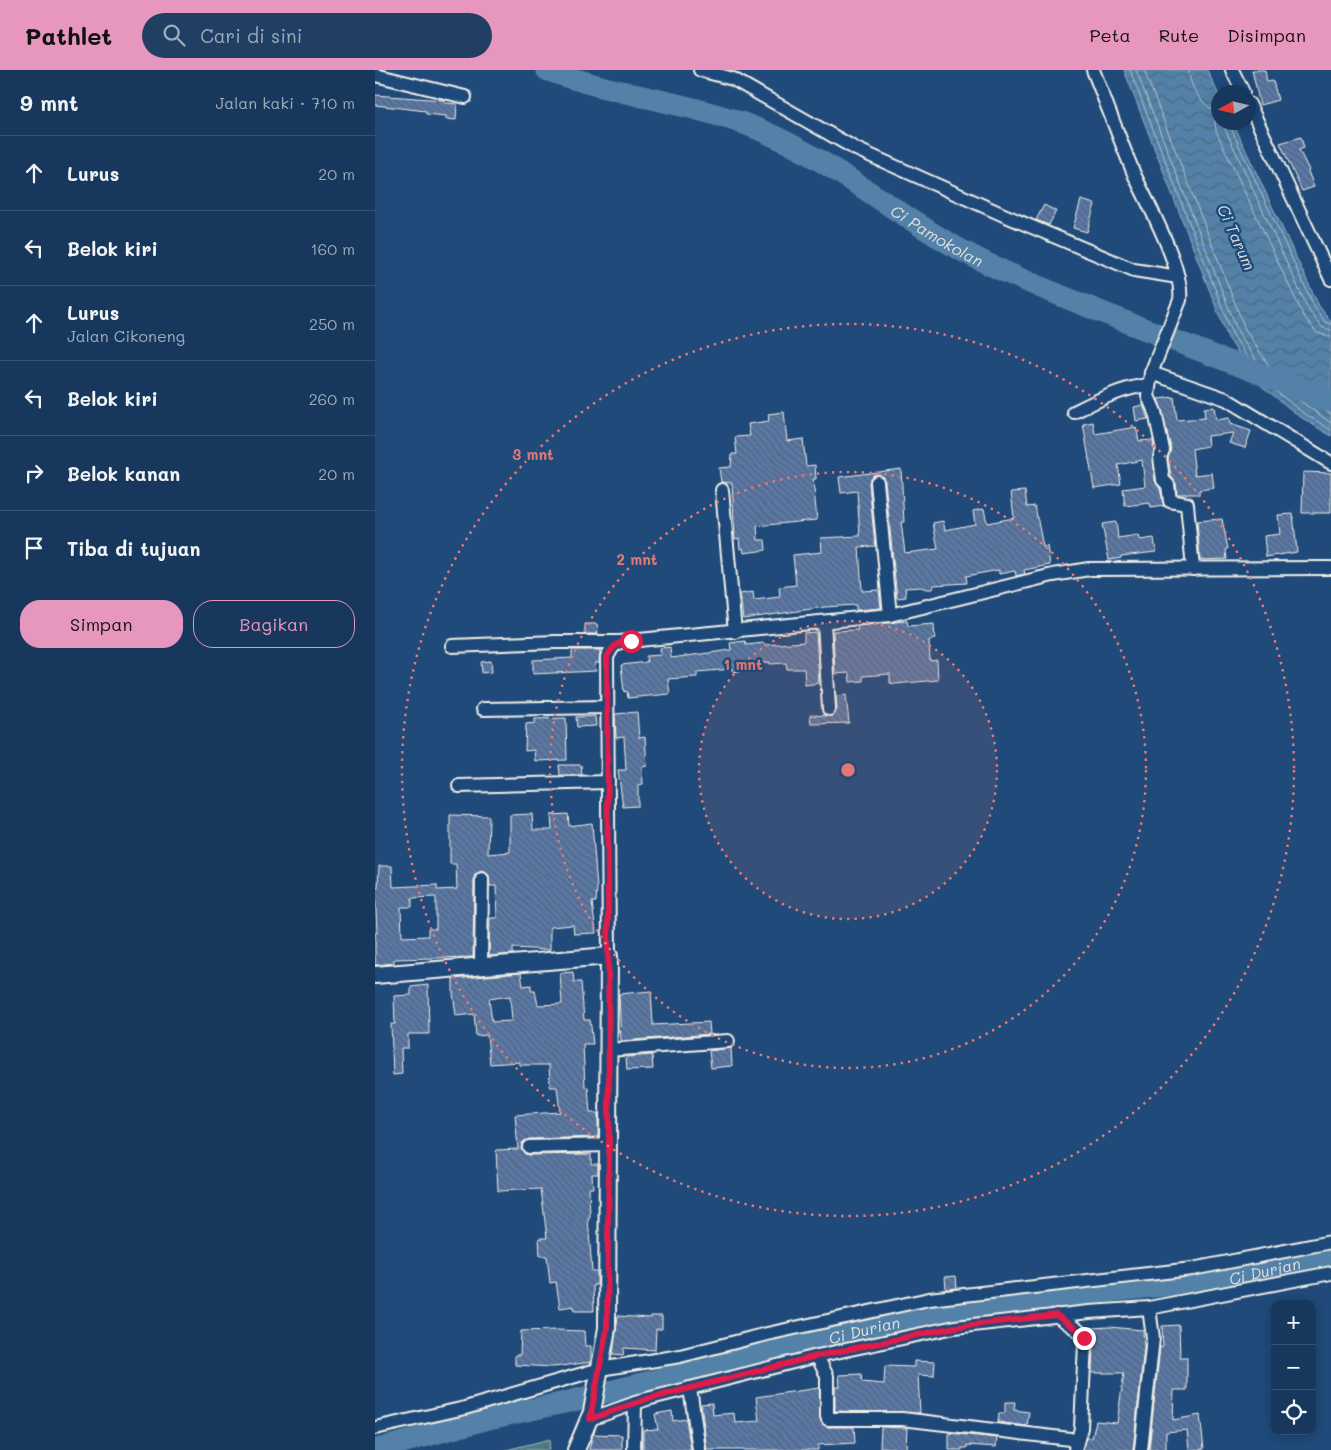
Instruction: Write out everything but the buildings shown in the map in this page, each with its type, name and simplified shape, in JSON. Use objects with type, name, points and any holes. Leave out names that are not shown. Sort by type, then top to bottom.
[{"type":"street","points":[[700,70],[733,79],[856,149],[1006,216],[1134,270],[1178,277]]},
{"type":"street","points":[[1093,70],[1134,172],[1175,263],[1181,291],[1180,300],[1157,354],[1150,379],[1148,396],[1155,412],[1163,450],[1160,457],[1163,480],[1168,485],[1170,501],[1187,504],[1193,569]]},
{"type":"street","points":[[1233,70],[1240,85]]},
{"type":"street","points":[[375,75],[465,98]]},
{"type":"street","points":[[1256,119],[1331,279]]},
{"type":"street","points":[[1074,412],[1150,379],[1226,399],[1331,463]]},
{"type":"street","points":[[877,482],[890,615]]},
{"type":"street","points":[[722,490],[735,632]]},
{"type":"street","points":[[452,646],[556,642],[619,642],[735,632],[890,615],[1053,575],[1089,569],[1331,568]]},
{"type":"street","points":[[824,622],[829,709]]},
{"type":"street","points":[[576,1450],[591,1416],[607,1328],[609,956],[607,657],[611,648],[619,642]]},
{"type":"street","points":[[483,709],[607,707]]},
{"type":"street","points":[[459,786],[608,782]]},
{"type":"street","points":[[481,966],[482,879]]},
{"type":"street","points":[[375,975],[609,956]]},
{"type":"street","points":[[608,1050],[728,1041]]},
{"type":"street","points":[[529,1147],[609,1145]]},
{"type":"street","points":[[375,1428],[465,1408],[599,1372],[680,1356],[767,1334],[929,1299],[1192,1268],[1331,1242]]},
{"type":"street","points":[[591,1416],[635,1402],[817,1356],[955,1327],[1056,1315],[1149,1308],[1331,1274]]},
{"type":"street","points":[[1141,1450],[1153,1338],[1149,1308]]},
{"type":"street","points":[[1056,1315],[1079,1331],[1085,1343],[1081,1428],[1075,1446]]},
{"type":"street","points":[[817,1356],[827,1376],[827,1416],[829,1418],[902,1419],[1070,1439],[1075,1446]]},
{"type":"street","points":[[690,1388],[699,1450]]},
{"type":"street","points":[[634,1450],[635,1402]]},
{"type":"green space","points":[[550,1439],[549,1450],[506,1450]]},
{"type":"water","name":"Ci Tarum","points":[[1124,70],[1207,70],[1214,85],[1211,85],[1211,130],[1236,130],[1319,306],[1331,321],[1331,436],[1299,416],[1259,384],[1228,338]]},
{"type":"waterway","name":"Ci Pamokolan","points":[[547,70],[599,86],[706,112],[758,129],[816,158],[951,245],[980,260],[1056,294],[1331,401]]},
{"type":"waterway","name":"Ci Durian","points":[[375,1450],[491,1418],[567,1402],[888,1323],[1091,1293],[1226,1279],[1331,1255]]},
{"type":"route","points":[[631,641],[619,642],[611,648],[607,657],[609,956],[608,1287],[607,1328],[603,1358],[590,1419],[630,1404],[725,1379],[817,1356],[955,1327],[1056,1315],[1079,1331],[1084,1338]]}]
